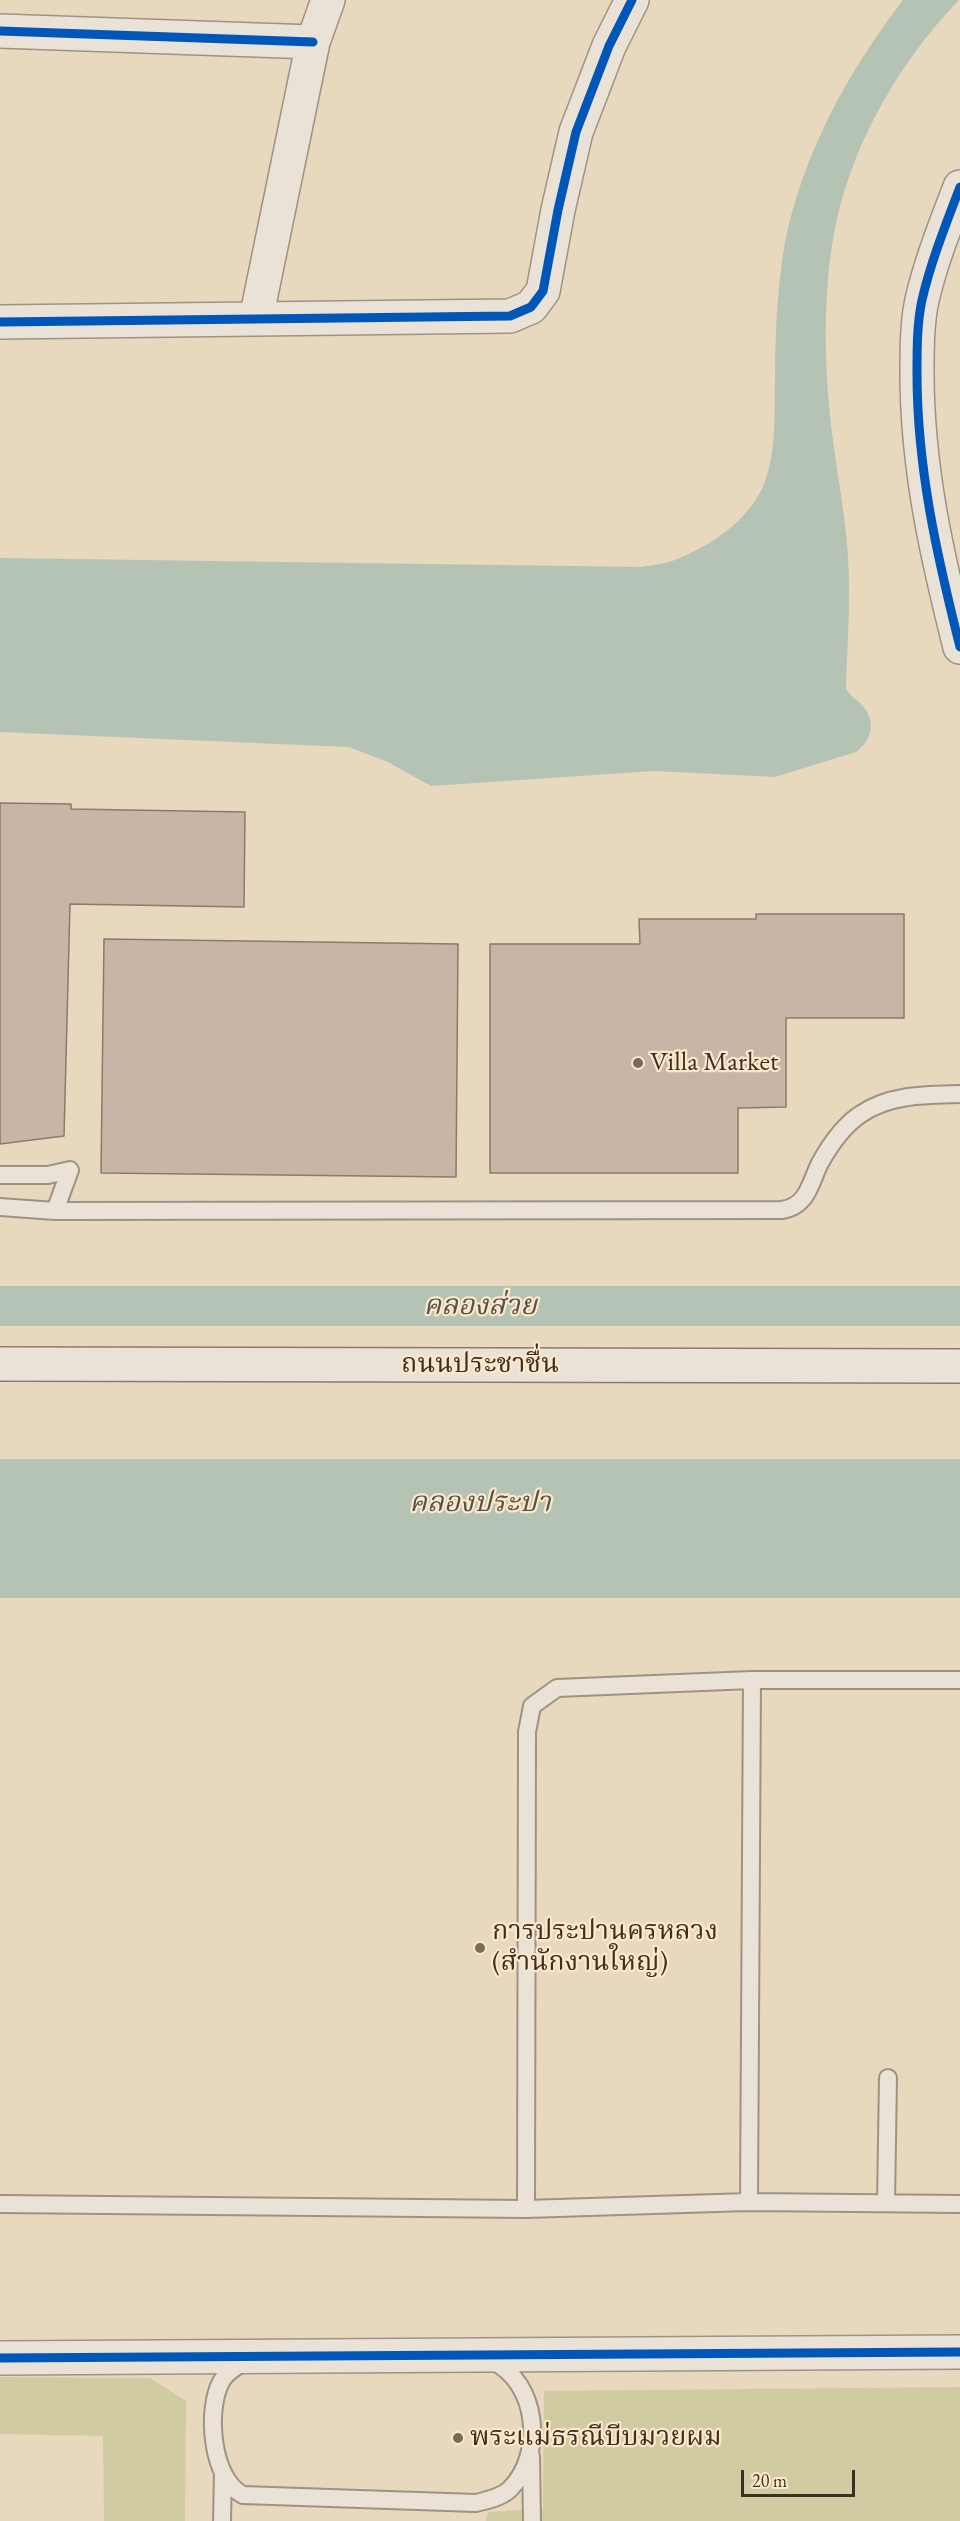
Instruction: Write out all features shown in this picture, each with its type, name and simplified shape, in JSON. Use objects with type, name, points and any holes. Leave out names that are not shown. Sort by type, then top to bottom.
[{"type":"street","points":[[256,319],[313,42],[328,0]]},
{"type":"street","points":[[0,321],[510,316],[531,307],[543,291],[576,132],[609,46],[632,0]]},
{"type":"street","points":[[0,31],[313,42]]},
{"type":"street","points":[[960,187],[942,235],[922,301],[917,344],[917,400],[922,472],[952,582],[960,647]]},
{"type":"street","name":"ถนนประชาชื่น","points":[[0,1364],[960,1366]]},
{"type":"street","points":[[0,2358],[960,2352]]},
{"type":"lane","points":[[0,1207],[55,1211],[788,1209],[804,1199],[831,1145],[862,1113],[880,1104],[917,1095],[960,1094]]},
{"type":"lane","points":[[0,1175],[48,1175],[70,1170],[55,1211]]},
{"type":"lane","points":[[526,2210],[526,1732],[532,1706],[557,1688],[752,1680],[960,1680]]},
{"type":"lane","points":[[749,2202],[752,1680]]},
{"type":"lane","points":[[886,2203],[888,2078]]},
{"type":"lane","points":[[0,2204],[526,2210],[749,2202],[960,2204]]},
{"type":"lane","points":[[471,2355],[497,2364],[518,2380],[528,2401],[532,2521]]},
{"type":"lane","points":[[264,2356],[241,2364],[228,2373],[220,2384],[214,2413],[213,2436],[217,2456],[233,2489],[243,2495],[476,2503],[509,2490],[524,2468],[531,2443]]},
{"type":"lane","points":[[222,2521],[223,2472]]},
{"type":"shaded area","points":[[0,2377],[150,2378],[186,2401],[185,2521],[104,2521],[103,2436],[0,2434]]},
{"type":"shaded area","points":[[960,2387],[960,2521],[486,2521],[488,2512],[543,2509],[544,2391]]},
{"type":"water","points":[[903,0],[959,0],[940,20],[906,65],[877,112],[865,137],[838,214],[827,295],[826,351],[829,404],[849,573],[846,688],[850,695],[865,708],[869,715],[871,728],[866,741],[856,752],[775,777],[654,771],[431,786],[388,762],[349,747],[0,732],[0,558],[641,567],[668,562],[686,555],[700,549],[726,531],[738,521],[758,497],[771,458],[780,281],[784,248],[802,181],[814,149],[845,87]]},
{"type":"water","name":"คลองประปา","points":[[0,1459],[960,1459],[960,1598],[0,1598]]},
{"type":"building","points":[[0,803],[71,804],[71,809],[245,812],[244,907],[70,904],[64,1136],[0,1144]]},
{"type":"building","name":"Villa Market","points":[[756,914],[904,914],[904,1018],[786,1018],[786,1107],[738,1108],[738,1173],[490,1173],[490,944],[640,944],[639,919],[756,919]]},
{"type":"building","points":[[104,939],[458,944],[456,1177],[101,1173]]},
{"type":"waterway","name":"คลองส่วย","points":[[0,1306],[960,1306]]},
{"type":"cycle path","points":[[0,322],[510,316],[531,307],[543,291],[576,132],[609,46],[632,0]]},
{"type":"cycle path","points":[[0,31],[313,42]]},
{"type":"cycle path","points":[[960,187],[926,285],[917,345],[920,443],[930,512],[960,647]]},
{"type":"cycle path","points":[[0,2358],[960,2352]]},
{"type":"place","name":"Villa Market","points":[[638,1063]]},
{"type":"place","name":"การประปานครหลวง (สำนักงานใหญ่)","points":[[480,1948]]},
{"type":"place","name":"พระแม่ธรณีบีบมวยผม","points":[[458,2438]]}]
